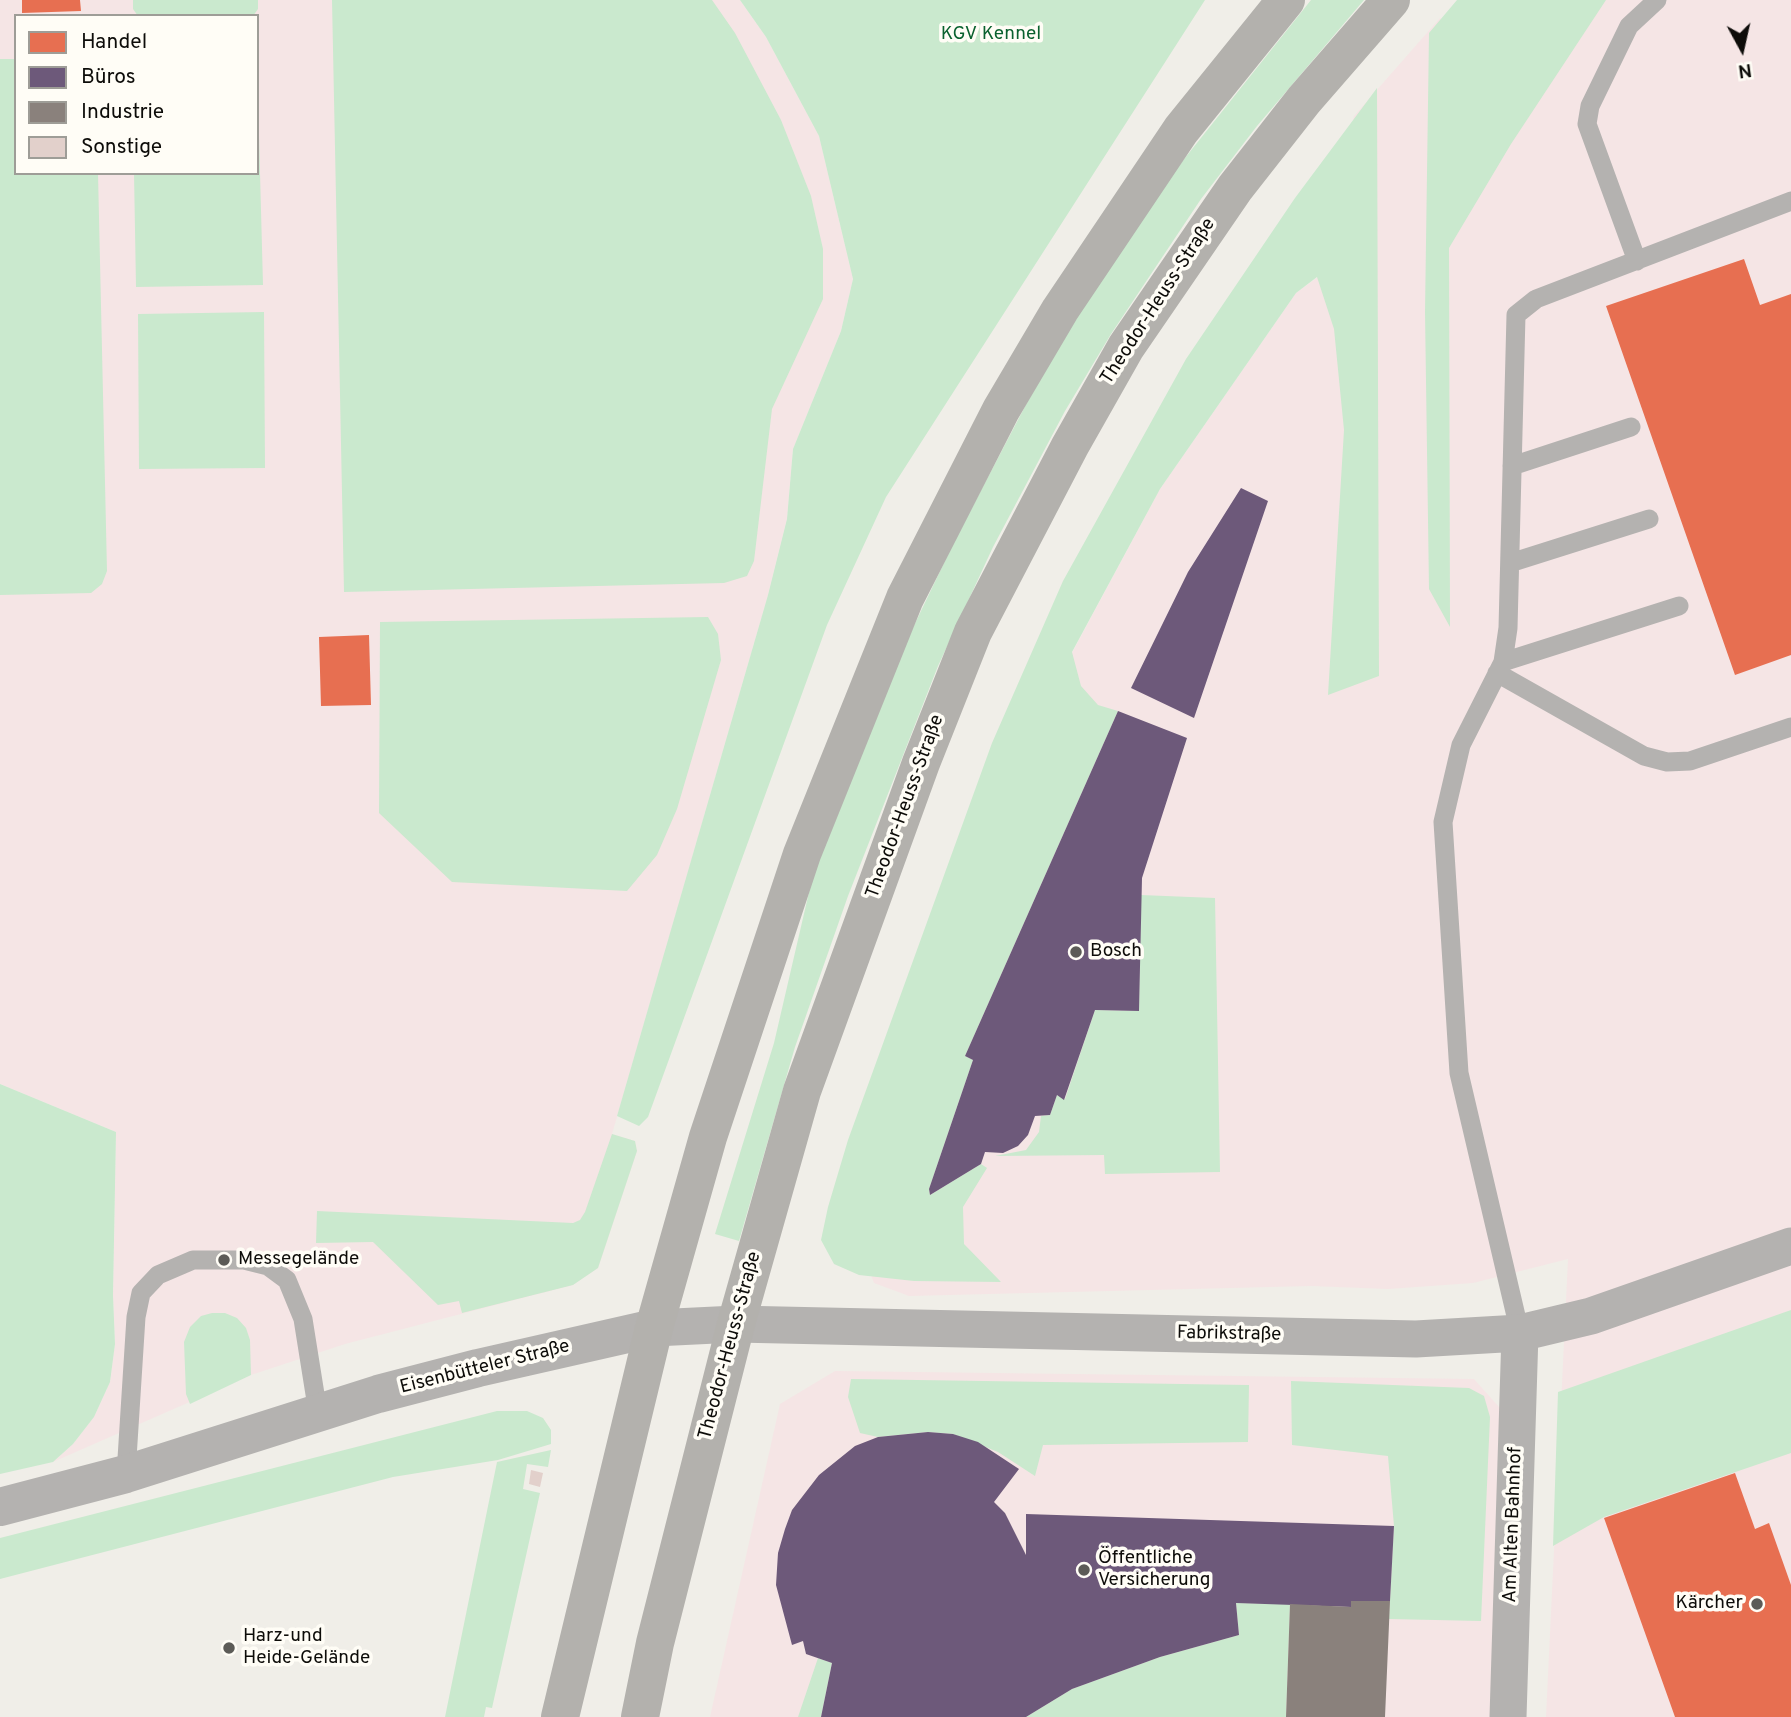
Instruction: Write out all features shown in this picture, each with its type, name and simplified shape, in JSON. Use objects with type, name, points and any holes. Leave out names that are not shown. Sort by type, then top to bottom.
[{"type":"main road","points":[[561,1717],[654,1328],[708,1138],[784,905],[849,730],[905,598],[1001,410],[1060,310],[1181,130],[1286,0]]},
{"type":"main road","name":"Theodor-Heuss-Straße","points":[[640,1717],[655,1643],[736,1324],[802,1091],[921,763],[973,632],[1070,446],[1126,347],[1235,188],[1304,100],[1385,6]]},
{"type":"street","name":"Fabrikstraße","points":[[654,1328],[736,1324],[1416,1339],[1520,1333],[1591,1316],[1791,1246]]},
{"type":"street","name":"Eisenbütteler Straße","points":[[0,1507],[126,1474],[318,1413],[478,1368],[654,1328]]},
{"type":"street","name":"Am Alten Bahnhof","points":[[1508,1717],[1520,1333]]},
{"type":"lane","points":[[1637,261],[1587,124],[1590,106],[1629,26],[1657,0]]},
{"type":"lane","points":[[1520,1333],[1459,1073],[1443,822],[1461,745],[1500,667],[1508,628],[1516,315],[1536,299],[1791,201]]},
{"type":"lane","points":[[1513,466],[1631,427]]},
{"type":"lane","points":[[1510,563],[1649,519]]},
{"type":"lane","points":[[1500,667],[1679,606]]},
{"type":"lane","points":[[1500,667],[1644,756],[1667,762],[1690,761],[1791,727]]},
{"type":"lane","points":[[126,1474],[136,1317],[141,1293],[158,1275],[193,1260],[244,1261],[268,1266],[288,1280],[303,1319],[318,1413]]},
{"type":"shaded area","points":[[0,0],[740,0],[766,37],[819,136],[853,279],[841,331],[793,449],[787,519],[768,595],[612,1134],[635,1141],[637,1151],[598,1268],[573,1285],[345,1344],[251,1375],[53,1462],[73,1444],[94,1417],[110,1382],[115,1344],[113,1295],[116,1132],[0,1084]]},
{"type":"shaded area","points":[[1551,0],[1791,0],[1791,1717],[1546,1717],[1568,1259],[1473,1283],[1388,1289],[1311,1286],[909,1296],[874,1283],[860,1247],[1072,653],[1160,489],[1296,293],[1318,277],[1354,116],[1440,18],[1462,30]]},
{"type":"shaded area","points":[[835,1371],[1474,1379],[1507,1416],[1495,1717],[710,1717],[780,1404]]},
{"type":"green space","points":[[133,0],[258,0],[258,9],[254,14],[137,14],[133,9]]},
{"type":"green space","points":[[332,0],[712,0],[735,33],[781,120],[811,196],[823,249],[823,299],[772,409],[754,561],[747,576],[724,583],[344,592]]},
{"type":"green space","name":"KGV Kennel","points":[[740,0],[1205,0],[886,497],[827,625],[648,1117],[639,1126],[617,1116],[768,595],[787,519],[793,449],[841,331],[853,279],[819,136],[766,37]]},
{"type":"green space","points":[[1311,0],[1364,0],[1257,126],[1201,199],[1111,334],[1065,411],[993,547],[938,666],[848,896],[795,1047],[739,1241],[715,1234],[774,1043],[813,875],[909,636],[955,540],[1031,395],[1081,310],[1177,168]]},
{"type":"green space","points":[[1457,0],[1606,0],[1511,144],[1449,248],[1450,627],[1429,589],[1425,312],[1429,33]]},
{"type":"green space","points":[[0,59],[14,59],[14,175],[98,175],[107,571],[102,584],[91,593],[0,595]]},
{"type":"green space","points":[[1377,88],[1379,676],[1328,695],[1344,430],[1334,329],[1317,277],[1296,293],[1160,489],[1072,652],[1081,686],[1098,705],[1118,711],[965,1056],[973,1060],[929,1189],[930,1195],[981,1164],[987,1168],[963,1207],[964,1244],[1001,1282],[914,1281],[859,1275],[834,1264],[821,1240],[848,1140],[992,743],[1063,581],[1186,359],[1295,198]]},
{"type":"green space","points":[[259,136],[263,285],[136,287],[134,175],[259,175]]},
{"type":"green space","points":[[264,312],[265,468],[139,469],[138,314]]},
{"type":"green space","points":[[708,617],[718,634],[721,660],[677,809],[657,855],[627,891],[452,882],[379,813],[380,622]]},
{"type":"green space","points":[[1141,895],[1215,898],[1220,1172],[1105,1174],[1104,1155],[995,1156],[1026,1150],[1039,1132],[1041,1116],[1050,1115],[1057,1095],[1065,1099],[1095,1010],[1139,1011]]},
{"type":"green space","points":[[0,1084],[116,1132],[113,1295],[115,1344],[110,1382],[94,1417],[73,1444],[53,1462],[0,1474]]},
{"type":"green space","points":[[612,1134],[635,1141],[637,1151],[598,1268],[573,1285],[462,1313],[459,1301],[438,1305],[373,1242],[316,1243],[317,1211],[573,1223],[580,1220],[585,1212]]},
{"type":"green space","points":[[1791,1310],[1791,1453],[1604,1517],[1553,1546],[1558,1392]]},
{"type":"green space","points":[[225,1313],[237,1318],[246,1328],[250,1340],[251,1375],[190,1404],[186,1394],[184,1342],[190,1327],[201,1316]]},
{"type":"green space","points":[[851,1379],[1249,1385],[1248,1442],[1043,1445],[1035,1476],[998,1452],[953,1434],[928,1432],[878,1437],[860,1433],[848,1397]]},
{"type":"green space","points":[[1291,1381],[1469,1388],[1484,1396],[1490,1417],[1481,1621],[1389,1619],[1394,1526],[1388,1456],[1292,1445]]},
{"type":"green space","points":[[497,1411],[527,1411],[543,1418],[551,1430],[551,1444],[498,1460],[393,1477],[0,1579],[0,1538]]},
{"type":"green space","points":[[551,1450],[548,1467],[527,1464],[523,1489],[540,1493],[492,1708],[486,1707],[484,1717],[445,1717],[497,1462]]},
{"type":"green space","points":[[1236,1603],[1290,1604],[1286,1717],[1026,1717],[1072,1689],[1160,1657],[1239,1635]]},
{"type":"green space","points":[[818,1658],[832,1663],[821,1717],[798,1717]]},
{"type":"building: Handel","points":[[22,0],[80,0],[81,11],[22,13]]},
{"type":"building: Handel","points":[[1744,259],[1760,305],[1791,294],[1791,655],[1735,675],[1606,306]]},
{"type":"building: Handel","points":[[369,635],[371,705],[321,706],[319,637]]},
{"type":"building: Handel","points":[[1735,1473],[1755,1529],[1769,1523],[1791,1585],[1791,1717],[1675,1717],[1604,1518]]},
{"type":"building: Büros","points":[[1241,488],[1268,501],[1194,718],[1131,688],[1188,572]]},
{"type":"building: Büros","name":"Bosch","points":[[1118,711],[1187,738],[1142,878],[1139,1011],[1095,1010],[1064,1100],[1057,1095],[1050,1115],[1035,1116],[1028,1135],[1018,1146],[1003,1153],[985,1152],[981,1164],[930,1195],[929,1189],[973,1060],[965,1056]]},
{"type":"building: Büros","name":"Öffentliche Versicherung","points":[[928,1432],[953,1434],[978,1442],[1019,1469],[994,1502],[1005,1513],[1026,1555],[1026,1514],[1394,1526],[1390,1601],[1351,1601],[1351,1607],[1236,1603],[1239,1635],[1160,1657],[1072,1689],[1026,1717],[821,1717],[832,1663],[806,1654],[803,1641],[792,1645],[776,1585],[778,1553],[792,1510],[819,1475],[855,1446],[878,1437]]},
{"type":"building: Industrie","points":[[1351,1601],[1390,1601],[1385,1717],[1286,1717],[1290,1604],[1351,1607]]},
{"type":"building: Sonstige","points":[[531,1470],[543,1473],[540,1487],[529,1484]]},
{"type":"place","name":"Bosch","points":[[1076,952]]},
{"type":"place","name":"Messegelände","points":[[224,1260]]},
{"type":"place","name":"Öffentliche Versicherung","points":[[1084,1570]]},
{"type":"place","name":"Kärcher","points":[[1757,1604]]},
{"type":"place","name":"Harz-und Heide-Gelände","points":[[229,1648]]}]
